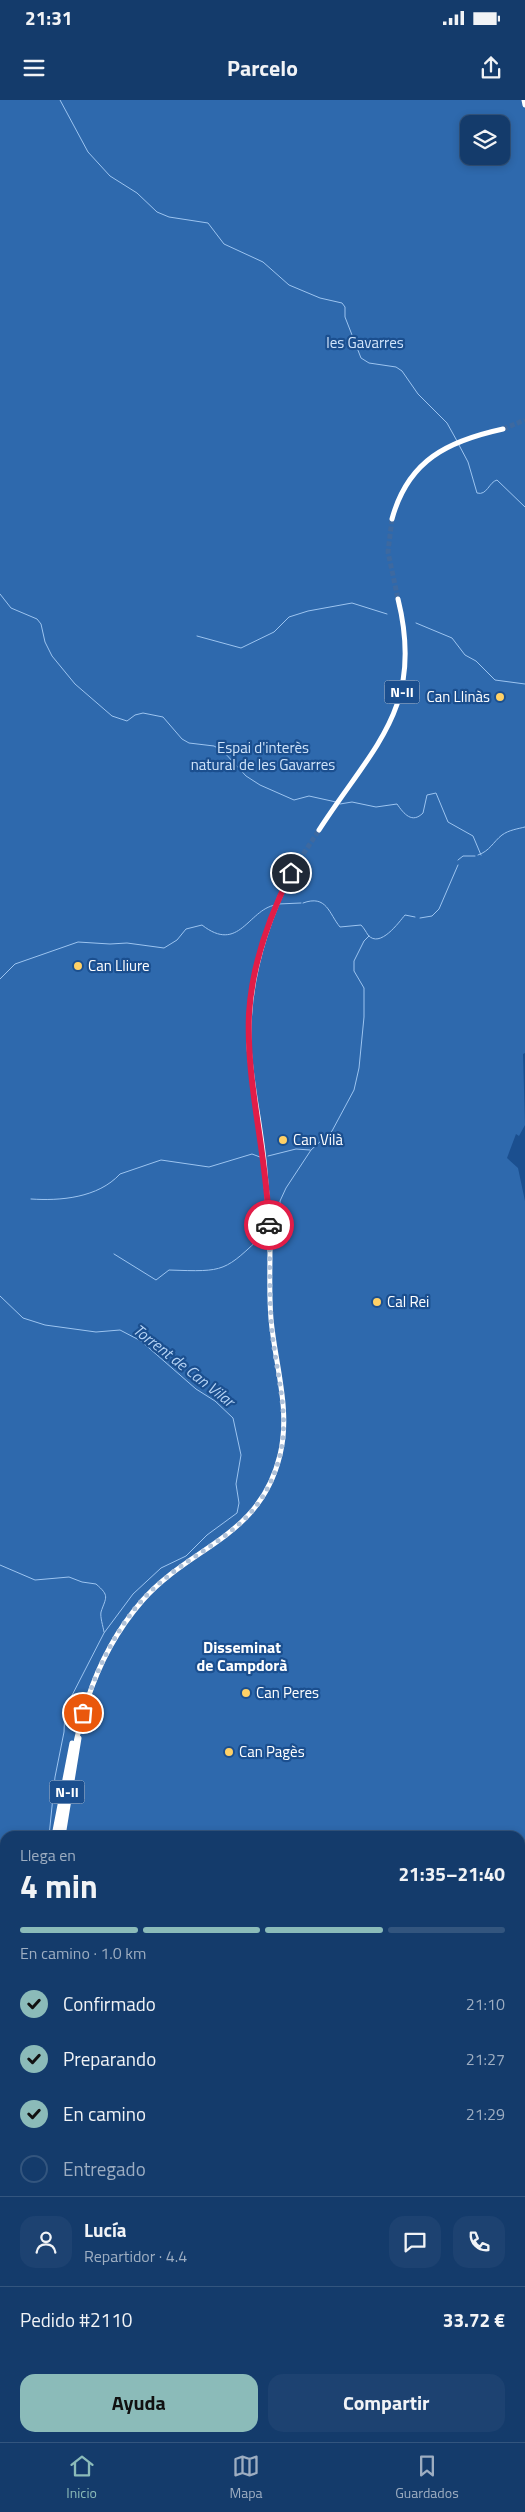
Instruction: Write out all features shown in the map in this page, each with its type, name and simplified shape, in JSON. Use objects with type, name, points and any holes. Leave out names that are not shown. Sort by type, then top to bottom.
[{"type":"highway","points":[[524,100],[525,105]]},
{"type":"highway","points":[[392,519],[398,499],[408,482],[431,457],[459,441],[503,429]]},
{"type":"highway","name":"N-II","points":[[319,830],[389,725],[402,689],[406,650],[398,599]]},
{"type":"highway","name":"N-II","points":[[60,1831],[79,1724],[88,1693],[114,1642],[137,1607],[168,1577],[224,1538],[248,1516],[266,1491],[280,1456],[284,1434],[283,1407],[271,1319],[268,1207],[250,1045],[252,984],[266,928],[291,873]]},
{"type":"highway","points":[[64,1831],[81,1722],[88,1693]]},
{"type":"highway","points":[[55,1831],[69,1755],[79,1724]]},
{"type":"green space","name":"Espai d'interès natural de les Gavarres","points":[[0,100],[525,100],[525,1053],[523,1054],[525,1125],[519,1136],[516,1134],[507,1158],[518,1168],[525,1201],[525,1831],[0,1831]]},
{"type":"waterway","points":[[60,100],[88,152],[110,176],[137,193],[157,212],[169,217],[208,223],[224,244],[263,262],[289,285],[320,298],[342,303],[345,307],[345,317],[361,358],[369,363],[396,367],[402,371],[418,394],[447,423],[457,441]]},
{"type":"waterway","points":[[459,445],[468,462],[477,493],[483,493],[497,480],[525,507]]},
{"type":"waterway","points":[[0,594],[11,608],[37,619],[41,624],[45,642],[52,656],[75,684],[112,716],[127,721],[135,715],[143,713],[163,717],[182,739],[189,743],[214,746],[223,751],[246,776],[260,785],[294,800],[309,796],[336,802]]},
{"type":"waterway","points":[[197,636],[241,648],[274,632],[289,617],[308,611],[352,603],[387,614]]},
{"type":"waterway","points":[[416,623],[452,638],[465,655],[476,661],[495,680],[525,684]]},
{"type":"waterway","points":[[340,804],[352,802],[376,807],[397,804],[405,814],[415,818],[423,813],[427,795],[436,793],[448,822],[473,836],[481,855]]},
{"type":"waterway","points":[[478,855],[486,851],[505,833],[525,827]]},
{"type":"waterway","points":[[458,860],[463,856],[475,856]]},
{"type":"waterway","points":[[420,918],[432,916],[439,909],[458,865]]},
{"type":"waterway","points":[[303,903],[311,901],[322,903],[330,911],[340,927],[361,925],[368,935],[378,939],[389,933],[405,915],[415,917]]},
{"type":"waterway","points":[[278,904],[301,903]]},
{"type":"waterway","points":[[0,979],[15,964],[78,942],[127,943],[164,948],[177,940],[186,929],[202,925],[215,933],[225,935],[234,933],[257,914],[275,905]]},
{"type":"waterway","points":[[277,1232],[280,1231],[280,1201],[286,1188],[311,1150],[332,1131],[354,1090],[359,1068],[364,1017],[364,988],[354,971],[354,961],[364,941],[369,936]]},
{"type":"waterway","points":[[268,1156],[296,1149],[310,1150]]},
{"type":"waterway","points":[[31,1199],[66,1198],[90,1193],[111,1182],[120,1174],[161,1160],[209,1167],[252,1154],[260,1157]]},
{"type":"waterway","points":[[114,1254],[156,1280],[169,1270],[202,1271],[223,1267],[241,1256],[265,1233]]},
{"type":"waterway","name":"Torrent de Can Vilar","points":[[0,1296],[23,1318],[45,1325],[96,1332],[120,1330],[141,1341],[196,1389],[215,1401],[233,1418],[241,1455],[236,1484],[239,1503],[237,1513],[207,1535],[186,1556],[161,1568],[133,1594],[104,1633],[65,1709],[64,1732],[55,1777],[50,1831]]},
{"type":"waterway","points":[[0,1565],[35,1580],[69,1577],[82,1582],[96,1584],[106,1597],[101,1612],[104,1632]]},
{"type":"tunnel","points":[[503,429],[525,420]]},
{"type":"tunnel","points":[[392,519],[388,552],[398,599]]},
{"type":"tunnel","points":[[291,873],[319,830]]},
{"type":"way so far","points":[[83,1713],[88,1693],[99,1670],[122,1628],[137,1607],[168,1577],[240,1525],[262,1498],[276,1470],[283,1441],[284,1419],[271,1319],[269,1225]]},
{"type":"place","name":"Can Llinàs","points":[[500,697]]},
{"type":"place","name":"Can Lliure","points":[[78,966]]},
{"type":"place","name":"Can Vilà","points":[[283,1140]]},
{"type":"place","name":"Cal Rei","points":[[377,1302]]},
{"type":"place","name":"Can Peres","points":[[246,1693]]},
{"type":"place","name":"Can Pagès","points":[[229,1752]]},
{"type":"district","name":"Disseminat de Campdorà","points":[[242,1656]]},
{"type":"route","points":[[269,1225],[263,1148],[251,1064],[249,1015],[252,984],[260,948],[266,928],[291,873]]},
{"type":"park label","name":"les Gavarres","points":[[365,343]]}]
